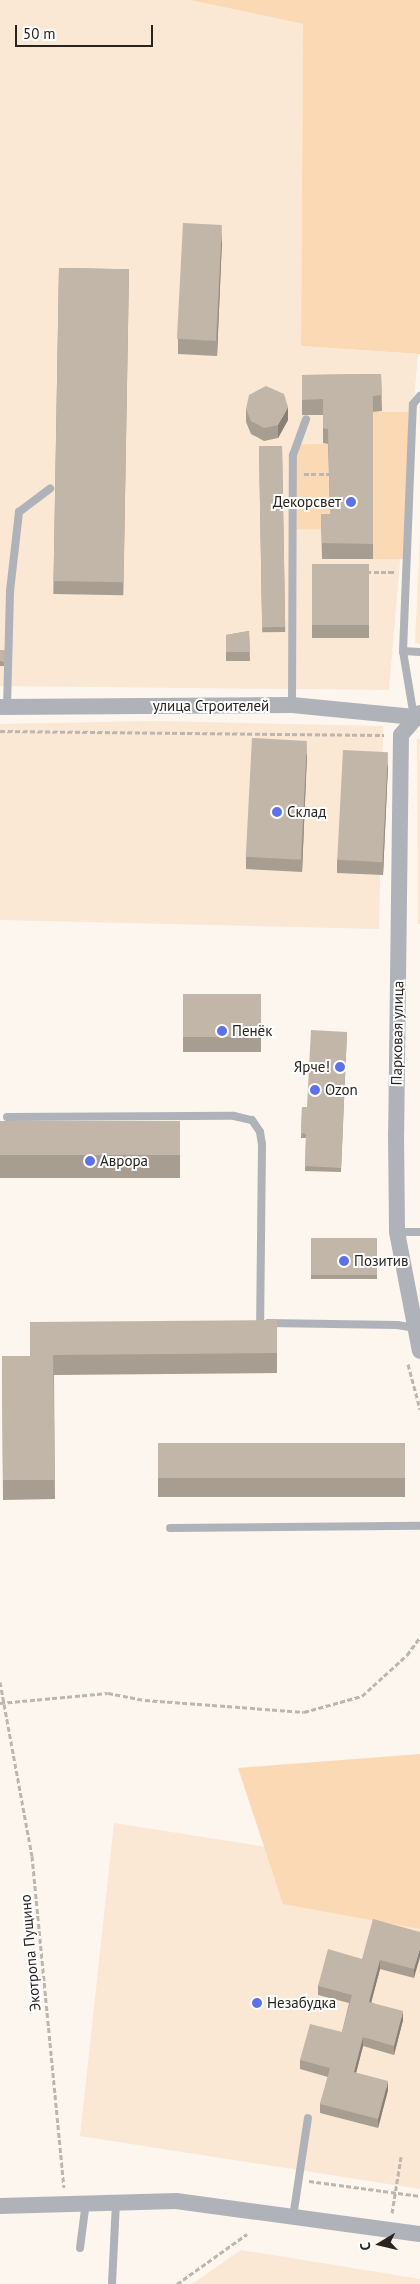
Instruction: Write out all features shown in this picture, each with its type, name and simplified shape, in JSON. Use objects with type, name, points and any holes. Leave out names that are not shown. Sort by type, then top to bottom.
[{"type":"street","name":"улица Строителей","points":[[4,707],[292,705],[417,715]]},
{"type":"street","points":[[401,735],[417,715]]},
{"type":"street","name":"Парковая улица","points":[[401,735],[397,1232],[420,1351]]},
{"type":"street","points":[[0,2206],[86,2202],[176,2201],[420,2234]]},
{"type":"lane","points":[[417,715],[403,651],[413,404],[420,396]]},
{"type":"lane","points":[[292,705],[294,445],[306,419]]},
{"type":"lane","points":[[4,707],[10,591],[19,512],[50,489]]},
{"type":"lane","points":[[403,651],[420,652]]},
{"type":"lane","points":[[7,1116],[234,1116],[252,1120],[260,1132],[262,1144],[260,1322]]},
{"type":"lane","points":[[397,1232],[420,1232]]},
{"type":"lane","points":[[250,1322],[397,1325],[416,1328]]},
{"type":"lane","points":[[170,1528],[420,1526]]},
{"type":"lane","points":[[293,2217],[308,2118]]},
{"type":"lane","points":[[80,2248],[86,2202]]},
{"type":"lane","points":[[112,2284],[116,2202]]},
{"type":"path","points":[[293,474],[329,474]]},
{"type":"path","points":[[359,572],[406,572]]},
{"type":"path","points":[[0,731],[401,735]]},
{"type":"path","points":[[407,1362],[420,1409]]},
{"type":"path","points":[[2,1704],[108,1693],[145,1700],[304,1712],[362,1696],[407,1655],[420,1637]]},
{"type":"path","name":"Экотропа Пущино","points":[[0,1682],[2,1704],[32,1856],[65,2203]]},
{"type":"path","points":[[390,2230],[401,2157]]},
{"type":"path","points":[[299,2180],[420,2196]]},
{"type":"path","points":[[177,2284],[248,2234]]},
{"type":"shaded area","points":[[0,0],[190,0],[303,24],[301,346],[418,354],[389,690],[0,686]]},
{"type":"shaded area","points":[[190,0],[420,0],[420,354],[301,346],[303,24]]},
{"type":"shaded area","points":[[373,412],[408,412],[408,559],[373,559]]},
{"type":"shaded area","points":[[328,444],[329,529],[296,530],[295,445]]},
{"type":"shaded area","points":[[420,533],[420,644],[415,643]]},
{"type":"shaded area","points":[[154,721],[383,726],[379,929],[0,920],[0,724]]},
{"type":"shaded area","points":[[417,739],[420,739],[420,924],[418,924]]},
{"type":"shaded area","points":[[420,1754],[420,1929],[283,1904],[238,1768]]},
{"type":"shaded area","name":"Незабудка","points":[[114,1823],[420,1871],[420,2189],[80,2136]]},
{"type":"shaded area","points":[[241,2250],[420,2279],[420,2284],[192,2284]]},
{"type":"building","points":[[183,223],[222,225],[216,341],[177,339]]},
{"type":"building","points":[[59,268],[129,269],[124,582],[54,581]]},
{"type":"building","name":"Декорсвет","points":[[381,374],[382,395],[373,396],[373,544],[322,543],[321,514],[330,514],[328,429],[323,428],[323,399],[302,400],[302,375]]},
{"type":"building","points":[[266,386],[284,394],[288,407],[278,425],[264,428],[251,421],[246,409],[249,395]]},
{"type":"building","points":[[259,446],[282,446],[285,627],[262,627]]},
{"type":"building","points":[[312,564],[369,564],[369,625],[312,625]]},
{"type":"building","points":[[249,631],[250,652],[226,652],[226,635]]},
{"type":"building","points":[[0,650],[5,650],[4,662],[0,661]]},
{"type":"building","name":"Склад","points":[[252,738],[307,741],[301,860],[246,857]]},
{"type":"building","name":"Склад","points":[[343,750],[388,752],[382,862],[337,860]]},
{"type":"building","name":"Пенёк","points":[[183,994],[261,994],[261,1037],[183,1037]]},
{"type":"building","points":[[311,1030],[347,1032],[341,1168],[305,1166],[306,1134],[301,1133],[302,1107],[307,1107]]},
{"type":"building","points":[[0,1121],[180,1121],[180,1155],[0,1155]]},
{"type":"building","name":"Позитив","points":[[311,1238],[377,1238],[377,1275],[311,1275]]},
{"type":"building","points":[[277,1320],[277,1353],[53,1355],[55,1480],[3,1480],[2,1356],[30,1356],[30,1322]]},
{"type":"building","points":[[158,1443],[405,1443],[405,1478],[158,1478]]},
{"type":"building","points":[[373,1919],[420,1932],[420,1948],[414,1969],[380,1960],[369,2002],[403,2011],[394,2046],[363,2037],[354,2072],[388,2081],[378,2119],[320,2104],[330,2068],[300,2060],[310,2024],[342,2032],[352,1995],[318,1986],[328,1949],[362,1959]]},
{"type":"place","name":"Декорсвет","points":[[351,502]]},
{"type":"place","name":"Склад","points":[[277,812]]},
{"type":"place","name":"Пенёк","points":[[222,1031]]},
{"type":"place","name":"Ярче!","points":[[340,1067]]},
{"type":"place","name":"Ozon","points":[[315,1090]]},
{"type":"place","name":"Аврора","points":[[90,1161]]},
{"type":"place","name":"Позитив","points":[[344,1261]]},
{"type":"place","name":"Незабудка","points":[[257,2003]]}]
